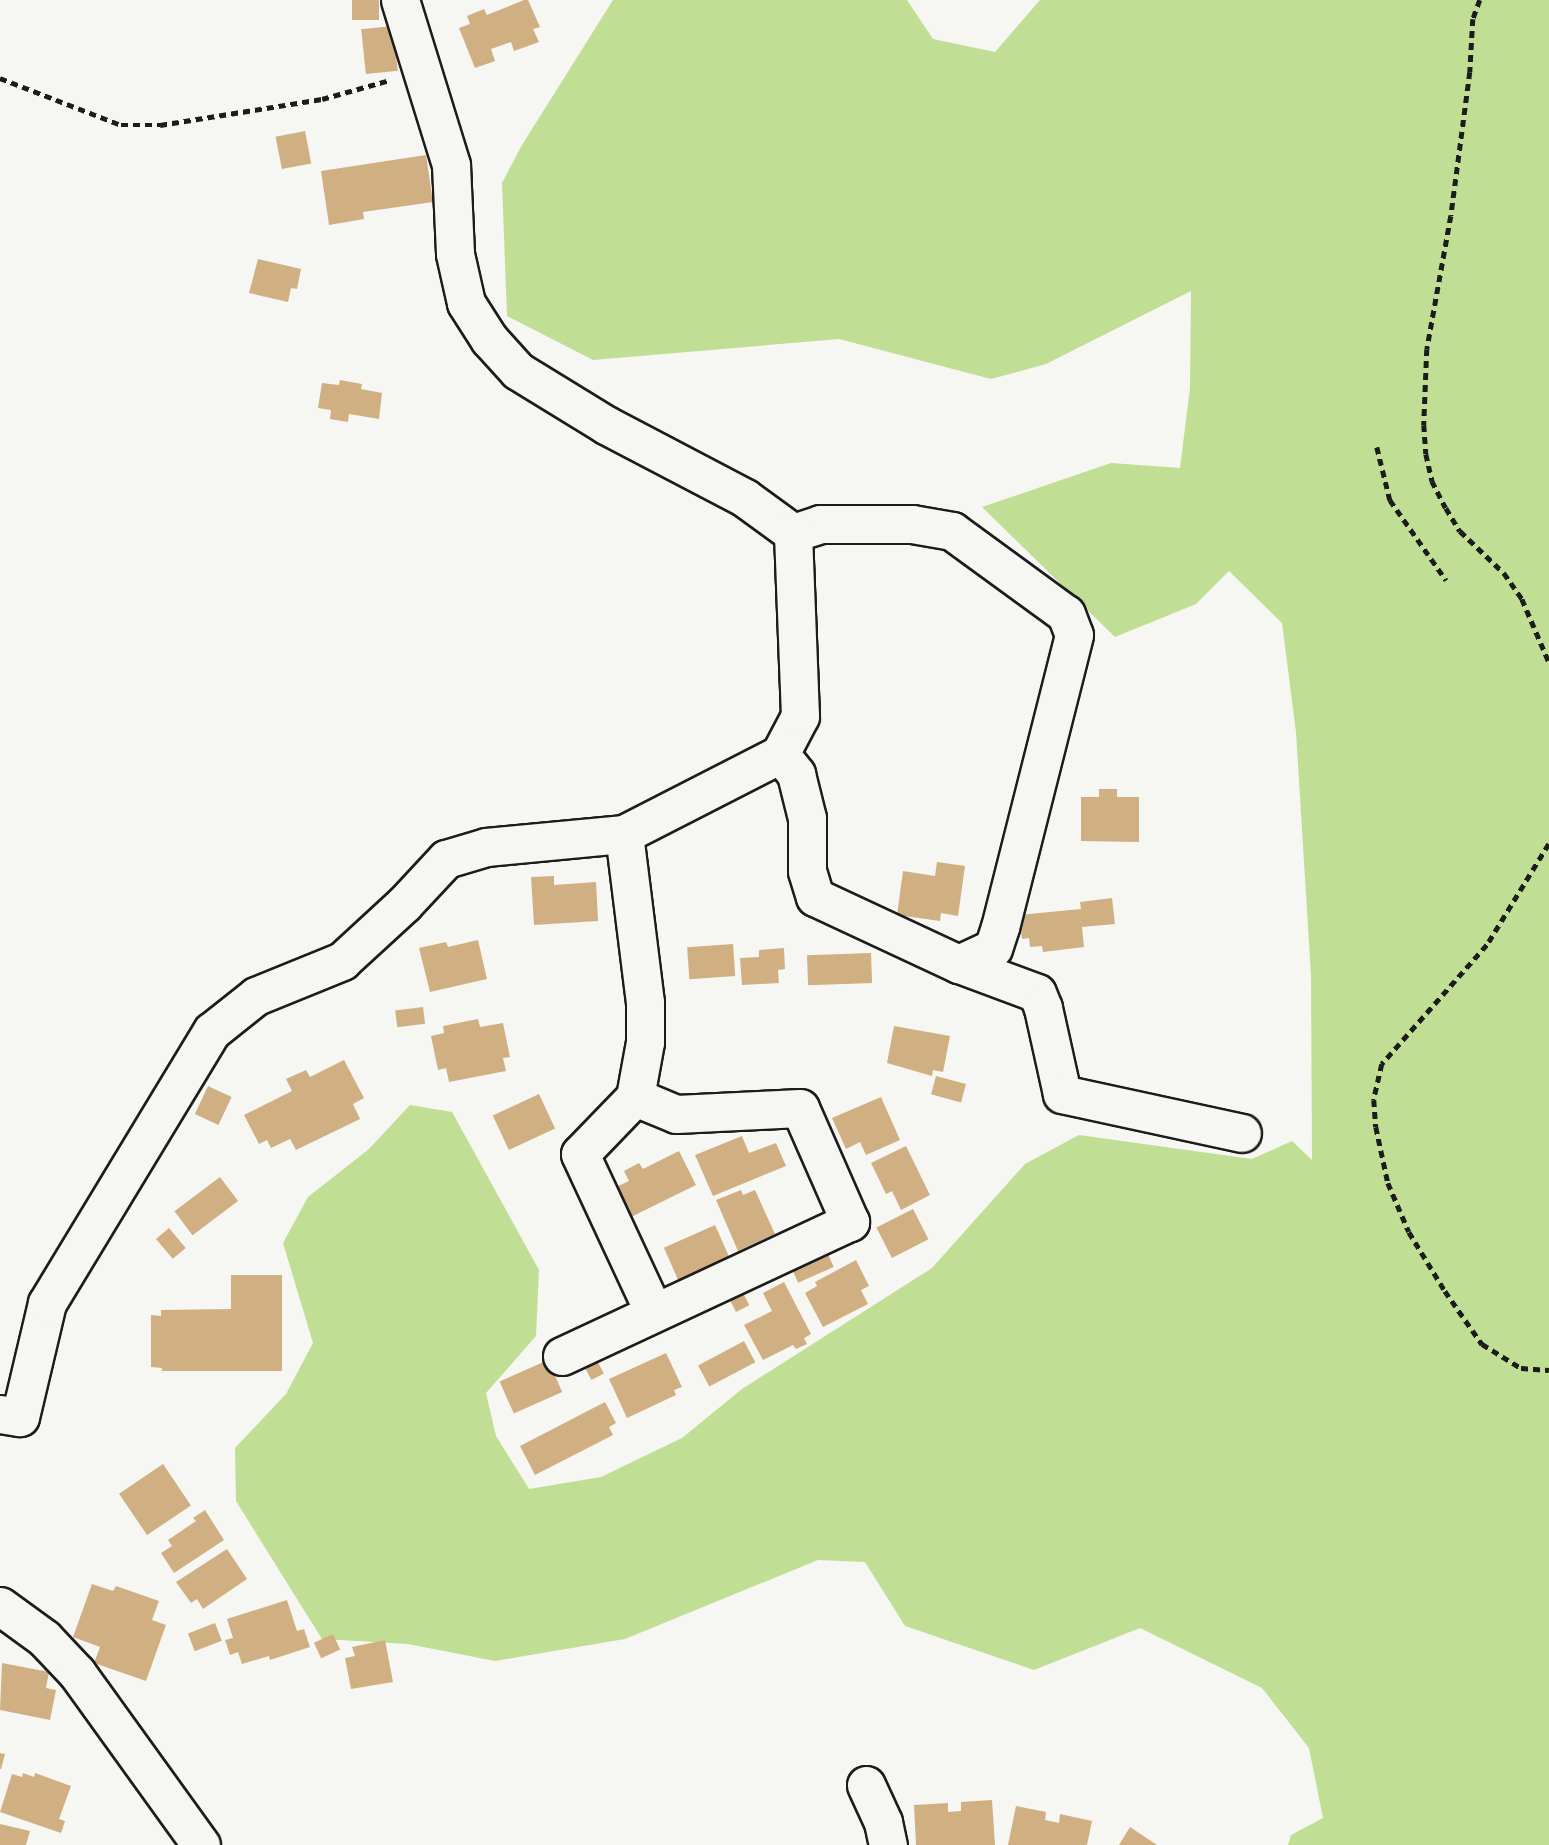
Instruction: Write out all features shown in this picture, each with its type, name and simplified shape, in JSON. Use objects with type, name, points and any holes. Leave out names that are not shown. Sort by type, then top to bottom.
[{"type":"street","points":[[400,0],[451,165],[455,254],[466,303],[489,339],[518,371],[553,395],[745,498],[793,533]]},
{"type":"street","points":[[793,533],[820,524],[912,524],[952,531],[1066,614],[1074,635],[1000,928],[993,948],[959,964]]},
{"type":"street","points":[[0,1414],[20,1417],[47,1303],[212,1031],[256,996],[342,961],[404,904],[446,859],[486,847],[624,834],[780,754],[800,716],[793,533]]},
{"type":"street","points":[[780,754],[796,774],[799,785],[807,818],[807,871],[816,897],[959,964],[1037,993],[1043,1008],[1062,1094],[1242,1133]]},
{"type":"street","points":[[624,834],[645,1002],[645,1042],[635,1097],[580,1154],[654,1313]]},
{"type":"street","points":[[562,1356],[849,1222],[800,1108],[676,1114],[635,1097]]},
{"type":"street","points":[[0,1606],[44,1638],[77,1673],[201,1845]]},
{"type":"street","points":[[866,1785],[883,1822],[888,1845]]},
{"type":"path","points":[[1480,0],[1473,19],[1470,72],[1451,216],[1427,349],[1424,425],[1426,454],[1432,481],[1446,508],[1460,531],[1504,573],[1522,599],[1549,662]]},
{"type":"path","points":[[0,78],[121,125],[160,125],[322,99],[421,71]]},
{"type":"path","points":[[1377,447],[1390,500],[1446,580]]},
{"type":"path","points":[[1549,844],[1487,945],[1382,1064],[1374,1100],[1376,1127],[1388,1183],[1409,1232],[1445,1291],[1482,1344],[1521,1367],[1549,1370]]},
{"type":"green space","points":[[613,0],[907,0],[933,39],[995,52],[1040,0],[1549,0],[1549,1845],[1288,1845],[1291,1835],[1323,1818],[1309,1748],[1262,1688],[1140,1628],[1034,1670],[905,1626],[865,1562],[818,1560],[625,1639],[495,1661],[408,1644],[322,1639],[236,1501],[235,1448],[286,1394],[313,1343],[283,1243],[308,1197],[369,1149],[410,1105],[452,1112],[539,1270],[536,1336],[486,1393],[496,1436],[529,1489],[601,1477],[682,1438],[742,1389],[932,1268],[1025,1164],[1079,1135],[1252,1159],[1292,1141],[1312,1160],[1311,976],[1296,732],[1282,623],[1229,571],[1196,604],[1115,637],[982,507],[1111,463],[1180,468],[1190,388],[1191,291],[1046,364],[991,379],[839,339],[593,360],[507,316],[502,183],[522,145]]},
{"type":"building","points":[[352,0],[379,0],[379,20],[352,20]]},
{"type":"building","points":[[528,0],[540,27],[533,29],[539,42],[514,51],[511,42],[491,49],[495,61],[475,68],[459,28],[470,24],[467,16],[484,9],[487,15]]},
{"type":"building","points":[[393,26],[398,71],[366,74],[361,29]]},
{"type":"building","points":[[305,131],[311,163],[282,169],[276,137]]},
{"type":"building","points":[[426,155],[433,202],[363,212],[364,219],[329,225],[321,171]]},
{"type":"building","points":[[258,259],[301,269],[297,289],[291,288],[288,302],[249,293]]},
{"type":"building","points":[[340,380],[362,384],[361,389],[382,393],[379,419],[349,414],[348,422],[330,419],[331,410],[318,408],[322,383],[339,385]]},
{"type":"building","points":[[1099,789],[1117,789],[1117,797],[1139,797],[1139,842],[1081,841],[1081,797],[1099,797]]},
{"type":"building","points":[[937,862],[965,866],[958,916],[941,913],[940,921],[897,915],[903,871],[935,876]]},
{"type":"building","points":[[554,876],[554,885],[596,882],[598,921],[534,925],[531,877]]},
{"type":"building","points":[[1112,898],[1115,924],[1082,927],[1084,947],[1043,952],[1042,946],[1030,947],[1029,938],[1022,939],[1019,915],[1081,909],[1080,902]]},
{"type":"building","points":[[478,940],[487,979],[430,992],[419,948],[446,942],[448,947]]},
{"type":"building","points":[[733,944],[735,976],[689,979],[687,947]]},
{"type":"building","points":[[784,948],[785,969],[778,970],[779,983],[742,985],[740,958],[759,957],[759,950]]},
{"type":"building","points":[[871,953],[872,983],[808,985],[807,955]]},
{"type":"building","points":[[423,1007],[425,1024],[397,1027],[395,1010]]},
{"type":"building","points":[[478,1019],[480,1027],[503,1023],[510,1057],[503,1058],[506,1071],[449,1082],[446,1068],[438,1070],[431,1036],[444,1033],[443,1026]]},
{"type":"building","points":[[894,1026],[950,1036],[943,1072],[933,1070],[932,1076],[887,1063]]},
{"type":"building","points":[[344,1060],[364,1098],[353,1104],[360,1119],[296,1150],[290,1139],[271,1148],[267,1140],[259,1144],[244,1115],[292,1091],[286,1079],[306,1070],[310,1077]]},
{"type":"building","points":[[936,1076],[966,1084],[961,1102],[931,1094]]},
{"type":"building","points":[[208,1086],[232,1097],[218,1125],[195,1114]]},
{"type":"building","points":[[539,1094],[555,1128],[509,1150],[493,1116]]},
{"type":"building","points":[[881,1097],[900,1140],[866,1155],[860,1142],[846,1149],[832,1118]]},
{"type":"building","points":[[742,1136],[749,1153],[776,1143],[786,1166],[713,1196],[695,1155]]},
{"type":"building","points":[[906,1146],[930,1195],[901,1210],[892,1191],[886,1194],[871,1163]]},
{"type":"building","points":[[679,1151],[696,1185],[631,1217],[616,1187],[629,1181],[624,1171],[639,1163],[643,1169]]},
{"type":"building","points":[[220,1177],[238,1201],[193,1235],[174,1211]]},
{"type":"building","points":[[741,1190],[743,1195],[755,1190],[775,1234],[738,1251],[716,1200]]},
{"type":"building","points":[[913,1209],[928,1239],[892,1258],[876,1228]]},
{"type":"building","points":[[715,1225],[731,1261],[680,1283],[664,1248]]},
{"type":"building","points":[[169,1228],[186,1248],[173,1259],[156,1239]]},
{"type":"building","points":[[824,1245],[834,1267],[798,1283],[788,1261]]},
{"type":"building","points":[[856,1260],[869,1286],[861,1290],[868,1304],[823,1327],[805,1293],[817,1286],[815,1282]]},
{"type":"building","points":[[231,1275],[282,1275],[282,1371],[162,1371],[162,1368],[151,1367],[151,1315],[161,1316],[161,1310],[231,1309]]},
{"type":"building","points":[[784,1282],[811,1334],[804,1338],[807,1344],[796,1349],[793,1345],[763,1360],[744,1325],[772,1311],[763,1293]]},
{"type":"building","points":[[738,1283],[749,1305],[736,1312],[725,1290]]},
{"type":"building","points":[[744,1341],[755,1362],[709,1387],[698,1365]]},
{"type":"building","points":[[666,1353],[682,1387],[674,1390],[676,1395],[627,1418],[609,1379]]},
{"type":"building","points":[[594,1355],[604,1374],[591,1380],[582,1362]]},
{"type":"building","points":[[548,1360],[562,1392],[514,1414],[500,1382]]},
{"type":"building","points":[[605,1402],[616,1423],[609,1427],[613,1435],[535,1475],[520,1446]]},
{"type":"building","points":[[163,1464],[191,1505],[147,1535],[119,1494]]},
{"type":"building","points":[[205,1510],[224,1540],[174,1573],[161,1553],[172,1546],[168,1540],[196,1521],[193,1518]]},
{"type":"building","points":[[227,1549],[247,1579],[203,1609],[197,1599],[191,1603],[176,1582]]},
{"type":"building","points":[[92,1584],[113,1591],[116,1586],[159,1601],[152,1620],[166,1625],[146,1681],[94,1663],[100,1647],[73,1637]]},
{"type":"building","points":[[287,1600],[297,1631],[304,1629],[310,1647],[270,1660],[269,1656],[242,1664],[238,1652],[230,1655],[225,1640],[233,1638],[227,1619]]},
{"type":"building","points":[[215,1623],[222,1641],[195,1651],[188,1633]]},
{"type":"building","points":[[333,1634],[340,1649],[321,1658],[314,1643]]},
{"type":"building","points":[[385,1640],[393,1682],[351,1689],[345,1658],[355,1656],[352,1647]]},
{"type":"building","points":[[2,1663],[49,1672],[46,1688],[56,1690],[50,1720],[0,1710]]},
{"type":"building","points":[[0,1753],[5,1754],[1,1769],[0,1769]]},
{"type":"building","points":[[23,1773],[34,1777],[35,1773],[71,1786],[59,1819],[65,1821],[61,1833],[0,1812],[12,1774],[22,1777]]},
{"type":"building","points":[[992,1800],[995,1845],[916,1845],[914,1805],[948,1803],[948,1812],[961,1811],[961,1802]]},
{"type":"building","points":[[1016,1806],[1046,1812],[1045,1820],[1059,1823],[1060,1814],[1092,1821],[1087,1845],[1008,1845]]},
{"type":"building","points":[[0,1824],[30,1831],[26,1845],[0,1845]]},
{"type":"building","points":[[1130,1827],[1157,1845],[1119,1845]]}]
